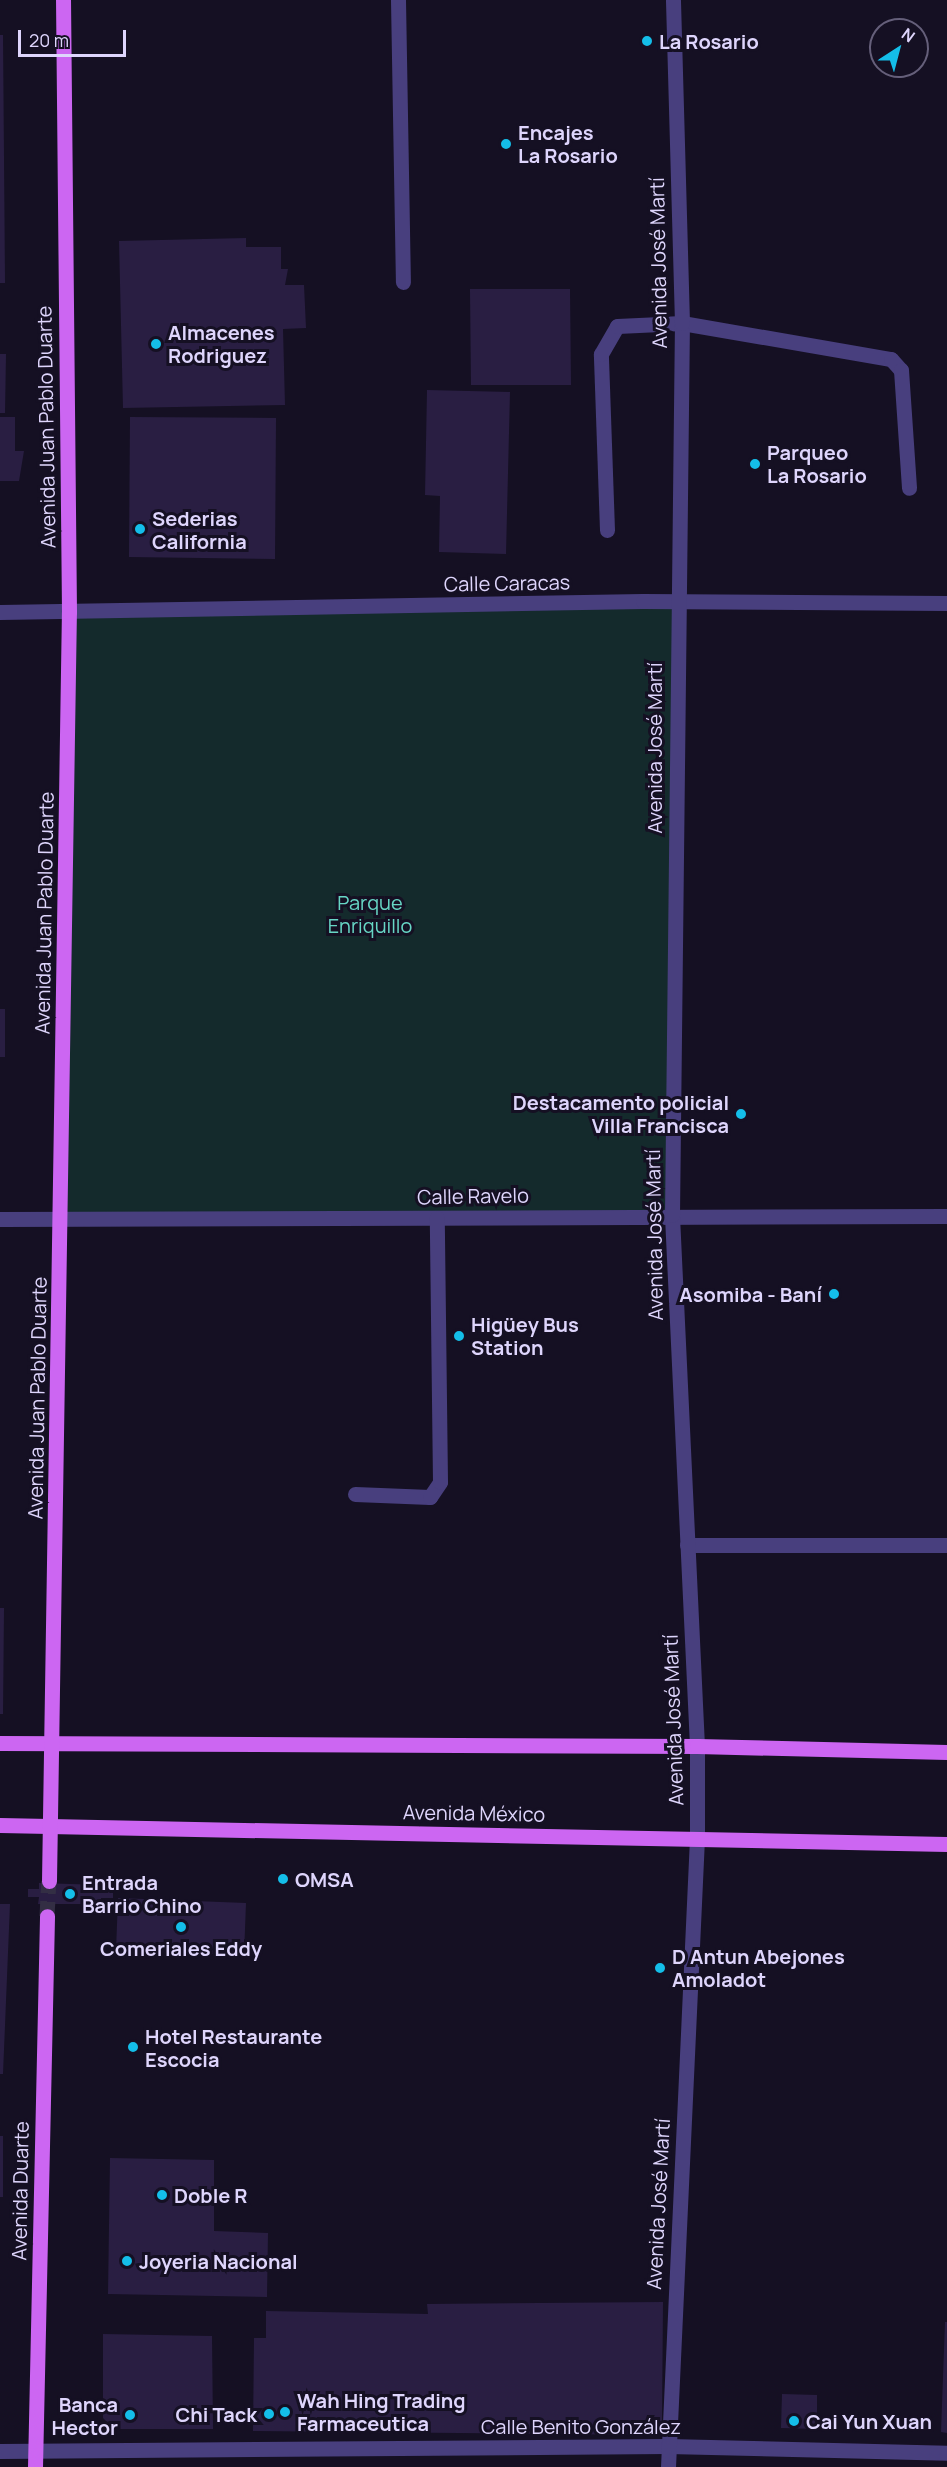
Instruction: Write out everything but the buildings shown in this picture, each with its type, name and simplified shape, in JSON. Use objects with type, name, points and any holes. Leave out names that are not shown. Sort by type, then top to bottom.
[{"type":"main road","name":"Avenida Juan Pablo Duarte","points":[[49,1826],[62,1219],[69,612],[63,0]]},
{"type":"main road","points":[[0,1743],[698,1746],[947,1752]]},
{"type":"main road","name":"Avenida México","points":[[0,1825],[947,1844]]},
{"type":"main road","points":[[49,1826],[49,1881]]},
{"type":"main road","name":"Avenida Duarte","points":[[35,2459],[47,1916]]},
{"type":"street","points":[[398,0],[402,282]]},
{"type":"street","name":"Avenida José Martí","points":[[668,2467],[697,1838],[698,1746],[672,1215],[676,602],[682,323],[673,0]]},
{"type":"street","points":[[607,530],[601,354],[617,326],[682,323],[891,359],[901,370],[909,488]]},
{"type":"street","name":"Calle Caracas","points":[[0,612],[676,602],[947,603]]},
{"type":"street","name":"Calle Ravelo","points":[[0,1219],[672,1215],[947,1216]]},
{"type":"street","points":[[355,1494],[430,1497],[440,1482],[437,1218]]},
{"type":"street","points":[[687,1545],[947,1545]]},
{"type":"street","name":"Calle Benito González","points":[[0,2451],[35,2459],[668,2446],[947,2453]]},
{"type":"green space","name":"Parque Enriquillo","points":[[676,602],[672,1215],[62,1219],[69,612]]},
{"type":"tunnel","points":[[47,1916],[49,1881]]},
{"type":"place","name":"La Rosario","points":[[647,41]]},
{"type":"place","name":"Encajes La Rosario","points":[[506,144]]},
{"type":"place","name":"Almacenes Rodriguez","points":[[156,344]]},
{"type":"place","name":"Parqueo La Rosario","points":[[755,464]]},
{"type":"place","name":"Sederias California","points":[[140,529]]},
{"type":"place","name":"Destacamento policial Villa Francisca","points":[[741,1114]]},
{"type":"place","name":"Asomiba - Baní","points":[[834,1294]]},
{"type":"place","name":"Higüey Bus Station","points":[[459,1336]]},
{"type":"place","name":"OMSA","points":[[283,1879]]},
{"type":"place","name":"Entrada Barrio Chino","points":[[70,1894]]},
{"type":"place","name":"Comeriales Eddy","points":[[181,1927]]},
{"type":"place","name":"D Antun Abejones Amoladot","points":[[660,1968]]},
{"type":"place","name":"Hotel Restaurante Escocia","points":[[133,2047]]},
{"type":"place","name":"Doble R","points":[[162,2195]]},
{"type":"place","name":"Joyeria Nacional","points":[[127,2261]]},
{"type":"place","name":"Wah Hing Trading Farmaceutica","points":[[285,2412]]},
{"type":"place","name":"Chi Tack","points":[[269,2414]]},
{"type":"place","name":"Banca Hector","points":[[130,2415]]},
{"type":"place","name":"Cai Yun Xuan","points":[[794,2421]]}]
